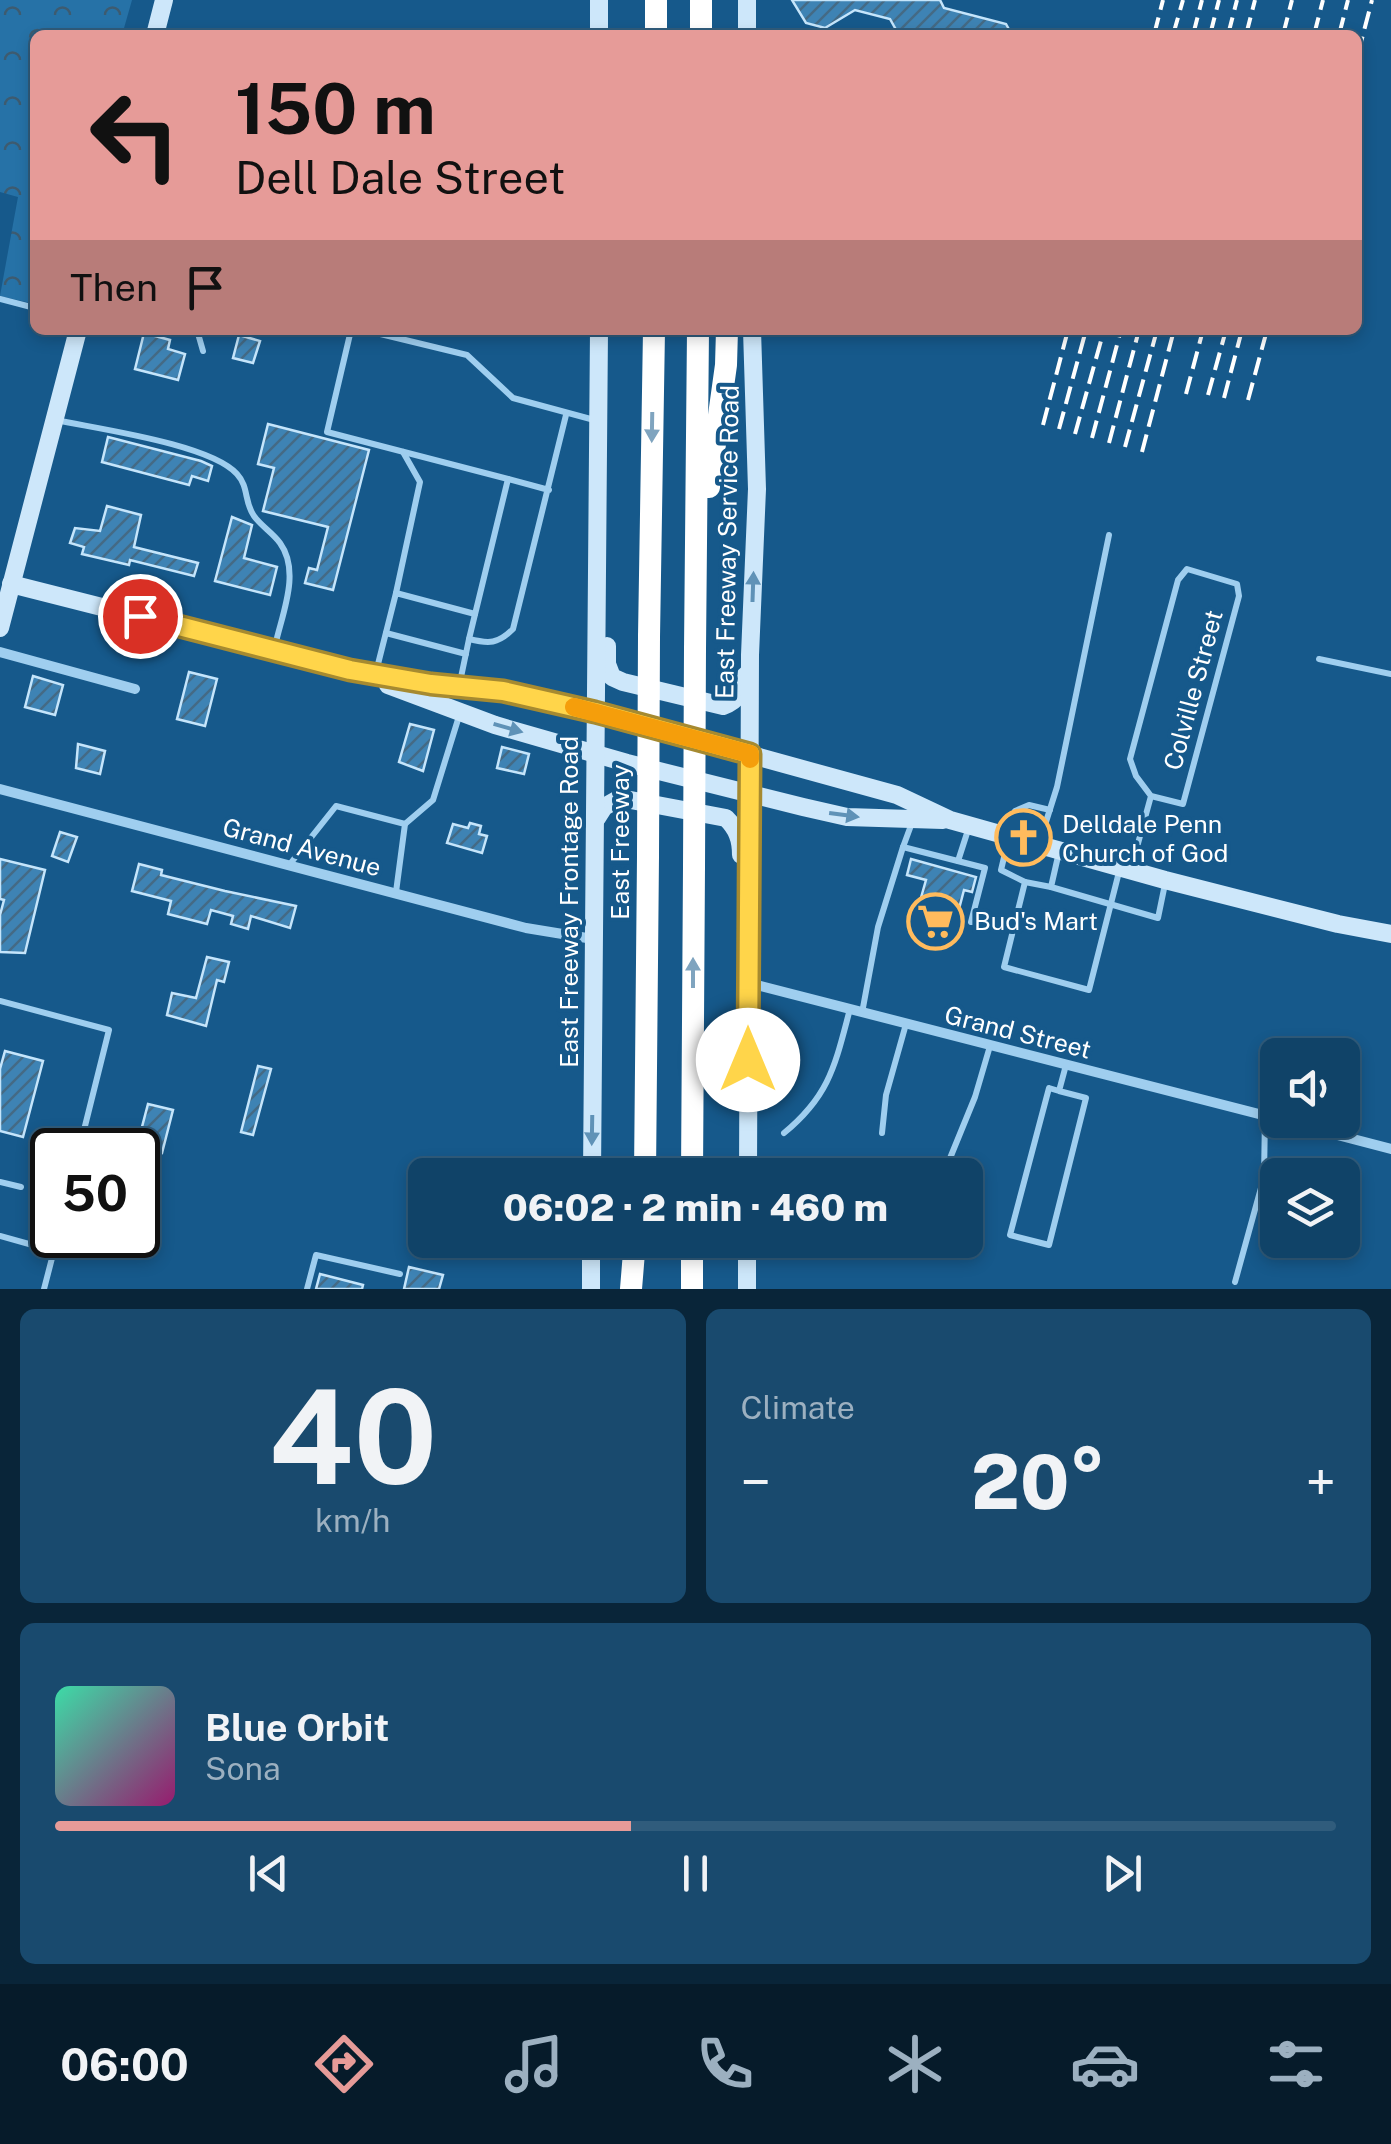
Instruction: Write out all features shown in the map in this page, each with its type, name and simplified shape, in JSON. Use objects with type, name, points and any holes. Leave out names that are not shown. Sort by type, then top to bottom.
[{"type":"highway","points":[[656,0],[656,30]]},
{"type":"highway","points":[[701,0],[701,30]]},
{"type":"highway","name":"East Freeway","points":[[644,1158],[654,335]]},
{"type":"highway","points":[[692,1158],[698,335]]},
{"type":"highway","points":[[696,585],[727,335]]},
{"type":"highway","points":[[631,1289],[634,1258]]},
{"type":"highway","points":[[644,1258],[644,1289]]},
{"type":"highway","points":[[692,1258],[692,1289]]},
{"type":"main road","points":[[156,30],[164,0]]},
{"type":"main road","points":[[599,0],[599,30]]},
{"type":"main road","points":[[746,30],[747,0]]},
{"type":"main road","points":[[0,628],[77,335]]},
{"type":"main road","name":"East Freeway Frontage Road","points":[[592,1158],[599,335]]},
{"type":"main road","name":"East Freeway Service Road","points":[[750,754],[757,489],[752,335]]},
{"type":"main road","points":[[600,561],[612,677],[723,706],[742,692],[750,656]]},
{"type":"main road","points":[[12,584],[350,670],[503,691],[595,712],[897,795],[969,826],[1165,880],[1391,934]]},
{"type":"main road","points":[[350,670],[495,725],[847,817],[950,820]]},
{"type":"main road","points":[[748,1158],[750,754]]},
{"type":"main road","points":[[597,818],[604,807],[620,798],[726,818],[736,827],[741,843],[740,924],[748,949]]},
{"type":"main road","points":[[590,1289],[591,1258]]},
{"type":"main road","points":[[747,1258],[747,1289]]},
{"type":"street","points":[[0,652],[135,689]]},
{"type":"street","name":"Grand Avenue","points":[[0,789],[526,928],[594,939]]},
{"type":"street","name":"Grand Street","points":[[749,984],[1260,1115]]},
{"type":"street","name":"Grand Street","points":[[1348,1138],[1391,1149]]},
{"type":"lane","points":[[0,300],[30,307]]},
{"type":"lane","points":[[198,335],[202,351]]},
{"type":"lane","points":[[351,335],[327,432],[550,490]]},
{"type":"lane","points":[[385,335],[467,355],[513,398],[599,421]]},
{"type":"lane","points":[[469,639],[487,644],[500,642],[513,630],[511,619],[527,574],[538,514],[550,490],[566,414]]},
{"type":"lane","points":[[54,419],[186,449],[221,461],[236,474],[246,488],[253,514],[290,559],[274,651]]},
{"type":"lane","points":[[376,674],[420,482],[403,452]]},
{"type":"lane","points":[[459,687],[498,519],[506,504],[508,479]]},
{"type":"lane","points":[[498,519],[511,522]]},
{"type":"lane","points":[[495,533],[507,536]]},
{"type":"lane","points":[[1039,845],[1110,535]]},
{"type":"lane","points":[[491,548],[503,552]]},
{"type":"lane","points":[[488,563],[499,566]]},
{"type":"lane","name":"Colville Street","points":[[1187,569],[1237,584],[1239,596],[1183,804],[1151,796],[1136,776],[1130,759],[1178,580],[1187,569]]},
{"type":"lane","points":[[518,572],[527,574]]},
{"type":"lane","points":[[484,578],[496,581]]},
{"type":"lane","points":[[396,593],[488,612]]},
{"type":"lane","points":[[480,594],[491,596]]},
{"type":"lane","points":[[386,633],[466,654]]},
{"type":"lane","points":[[1319,659],[1391,674]]},
{"type":"lane","points":[[396,894],[405,824],[434,800],[460,711]]},
{"type":"lane","name":"Colville Street","points":[[1014,922],[1004,968],[1089,990],[1109,904],[1151,796]]},
{"type":"lane","points":[[1050,810],[1029,805],[1015,811],[1001,870],[1025,882],[1158,918],[1165,880]]},
{"type":"lane","points":[[290,864],[336,806],[405,824]]},
{"type":"lane","points":[[862,1013],[878,927],[913,819]]},
{"type":"lane","points":[[958,861],[969,826]]},
{"type":"lane","points":[[903,848],[985,868],[972,922],[1014,922],[1025,882]]},
{"type":"lane","points":[[1051,887],[1060,851]]},
{"type":"lane","points":[[0,1000],[108,1030],[84,1128]]},
{"type":"lane","points":[[784,1133],[811,1111],[832,1072],[850,1009]]},
{"type":"lane","points":[[882,1133],[886,1096],[906,1024]]},
{"type":"lane","points":[[950,1158],[990,1046]]},
{"type":"lane","points":[[1059,1091],[1066,1065]]},
{"type":"lane","points":[[1049,1088],[1059,1091],[1086,1098],[1049,1245],[1010,1235],[1049,1088]]},
{"type":"lane","points":[[1236,1282],[1271,1138]]},
{"type":"lane","points":[[0,1182],[21,1187]]},
{"type":"lane","points":[[0,1236],[30,1244]]},
{"type":"lane","points":[[307,1289],[316,1255],[400,1274]]},
{"type":"lane","points":[[44,1289],[52,1258]]},
{"type":"green space","points":[[0,0],[132,0],[123,30],[30,30],[30,303],[0,296],[18,197],[0,192]]},
{"type":"building","points":[[792,0],[940,0],[944,8],[1006,24],[1009,30],[896,30],[890,19],[855,10],[825,28],[806,23]]},
{"type":"building","points":[[144,335],[170,340],[168,349],[185,354],[178,380],[135,369]]},
{"type":"building","points":[[239,335],[260,341],[253,363],[233,358]]},
{"type":"building","points":[[268,424],[369,450],[333,590],[305,583],[309,568],[317,570],[328,527],[263,511],[274,468],[258,464]]},
{"type":"building","points":[[108,437],[201,461],[212,466],[208,481],[192,476],[189,485],[102,462]]},
{"type":"building","points":[[107,506],[141,515],[134,547],[198,563],[194,576],[130,560],[129,565],[82,554],[84,547],[70,543],[75,528],[100,531]]},
{"type":"building","points":[[232,517],[252,525],[244,558],[277,567],[270,595],[215,581]]},
{"type":"building","points":[[189,672],[217,679],[205,726],[177,719]]},
{"type":"building","points":[[33,676],[63,685],[55,715],[25,707]]},
{"type":"building","points":[[410,724],[434,730],[423,771],[399,762]]},
{"type":"building","points":[[78,744],[105,751],[100,774],[76,768]]},
{"type":"building","points":[[502,747],[529,754],[524,774],[497,768]]},
{"type":"building","points":[[470,823],[481,826],[479,834],[487,836],[482,853],[447,843],[453,824],[468,828]]},
{"type":"building","points":[[60,832],[77,837],[68,862],[52,856]]},
{"type":"building","points":[[0,859],[45,870],[25,953],[0,952],[4,900],[0,899]]},
{"type":"building","points":[[911,859],[976,877],[972,892],[964,890],[950,943],[911,933],[926,880],[907,875]]},
{"type":"building","points":[[139,864],[162,870],[161,875],[296,906],[290,928],[251,916],[248,929],[231,924],[233,916],[211,910],[207,924],[168,914],[171,901],[132,891]]},
{"type":"building","points":[[207,957],[229,962],[224,982],[217,980],[206,1026],[167,1015],[172,993],[196,998]]},
{"type":"building","points":[[5,1051],[43,1061],[23,1137],[0,1131],[0,1069]]},
{"type":"building","points":[[258,1066],[271,1069],[253,1135],[241,1132]]},
{"type":"building","points":[[148,1104],[173,1110],[162,1153],[160,1128],[142,1128]]},
{"type":"building","points":[[409,1267],[443,1275],[439,1289],[404,1289]]},
{"type":"building","points":[[320,1274],[363,1285],[362,1289],[316,1289]]},
{"type":"railway","points":[[1155,30],[1163,0]]},
{"type":"railway","points":[[1174,30],[1183,0]]},
{"type":"railway","points":[[1194,30],[1202,0]]},
{"type":"railway","points":[[1211,30],[1219,0]]},
{"type":"railway","points":[[1229,30],[1237,0]]},
{"type":"railway","points":[[1247,30],[1255,0]]},
{"type":"railway","points":[[1284,30],[1292,0]]},
{"type":"railway","points":[[1315,30],[1323,0]]},
{"type":"railway","points":[[1340,30],[1348,0]]},
{"type":"railway","points":[[1362,39],[1372,0]]},
{"type":"railway","points":[[1043,425],[1067,335]]},
{"type":"railway","points":[[1059,429],[1085,335]]},
{"type":"railway","points":[[1075,434],[1103,335]]},
{"type":"railway","points":[[1092,438],[1120,335]]},
{"type":"railway","points":[[1109,443],[1138,335]]},
{"type":"railway","points":[[1125,447],[1156,335]]},
{"type":"railway","points":[[1142,452],[1173,335]]},
{"type":"railway","points":[[1186,394],[1202,335]]},
{"type":"railway","points":[[1208,395],[1225,335]]},
{"type":"railway","points":[[1224,398],[1241,335]]},
{"type":"railway","points":[[1248,400],[1266,335]]},
{"type":"slow traffic","points":[[574,707],[750,754],[750,759]]},
{"type":"place","name":"Delldale Penn Church of God","points":[[1023,838]]},
{"type":"place","name":"Bud's Mart","points":[[935,921]]},
{"type":"route","points":[[140,616],[350,670],[503,691],[750,754],[748,1060]]}]
